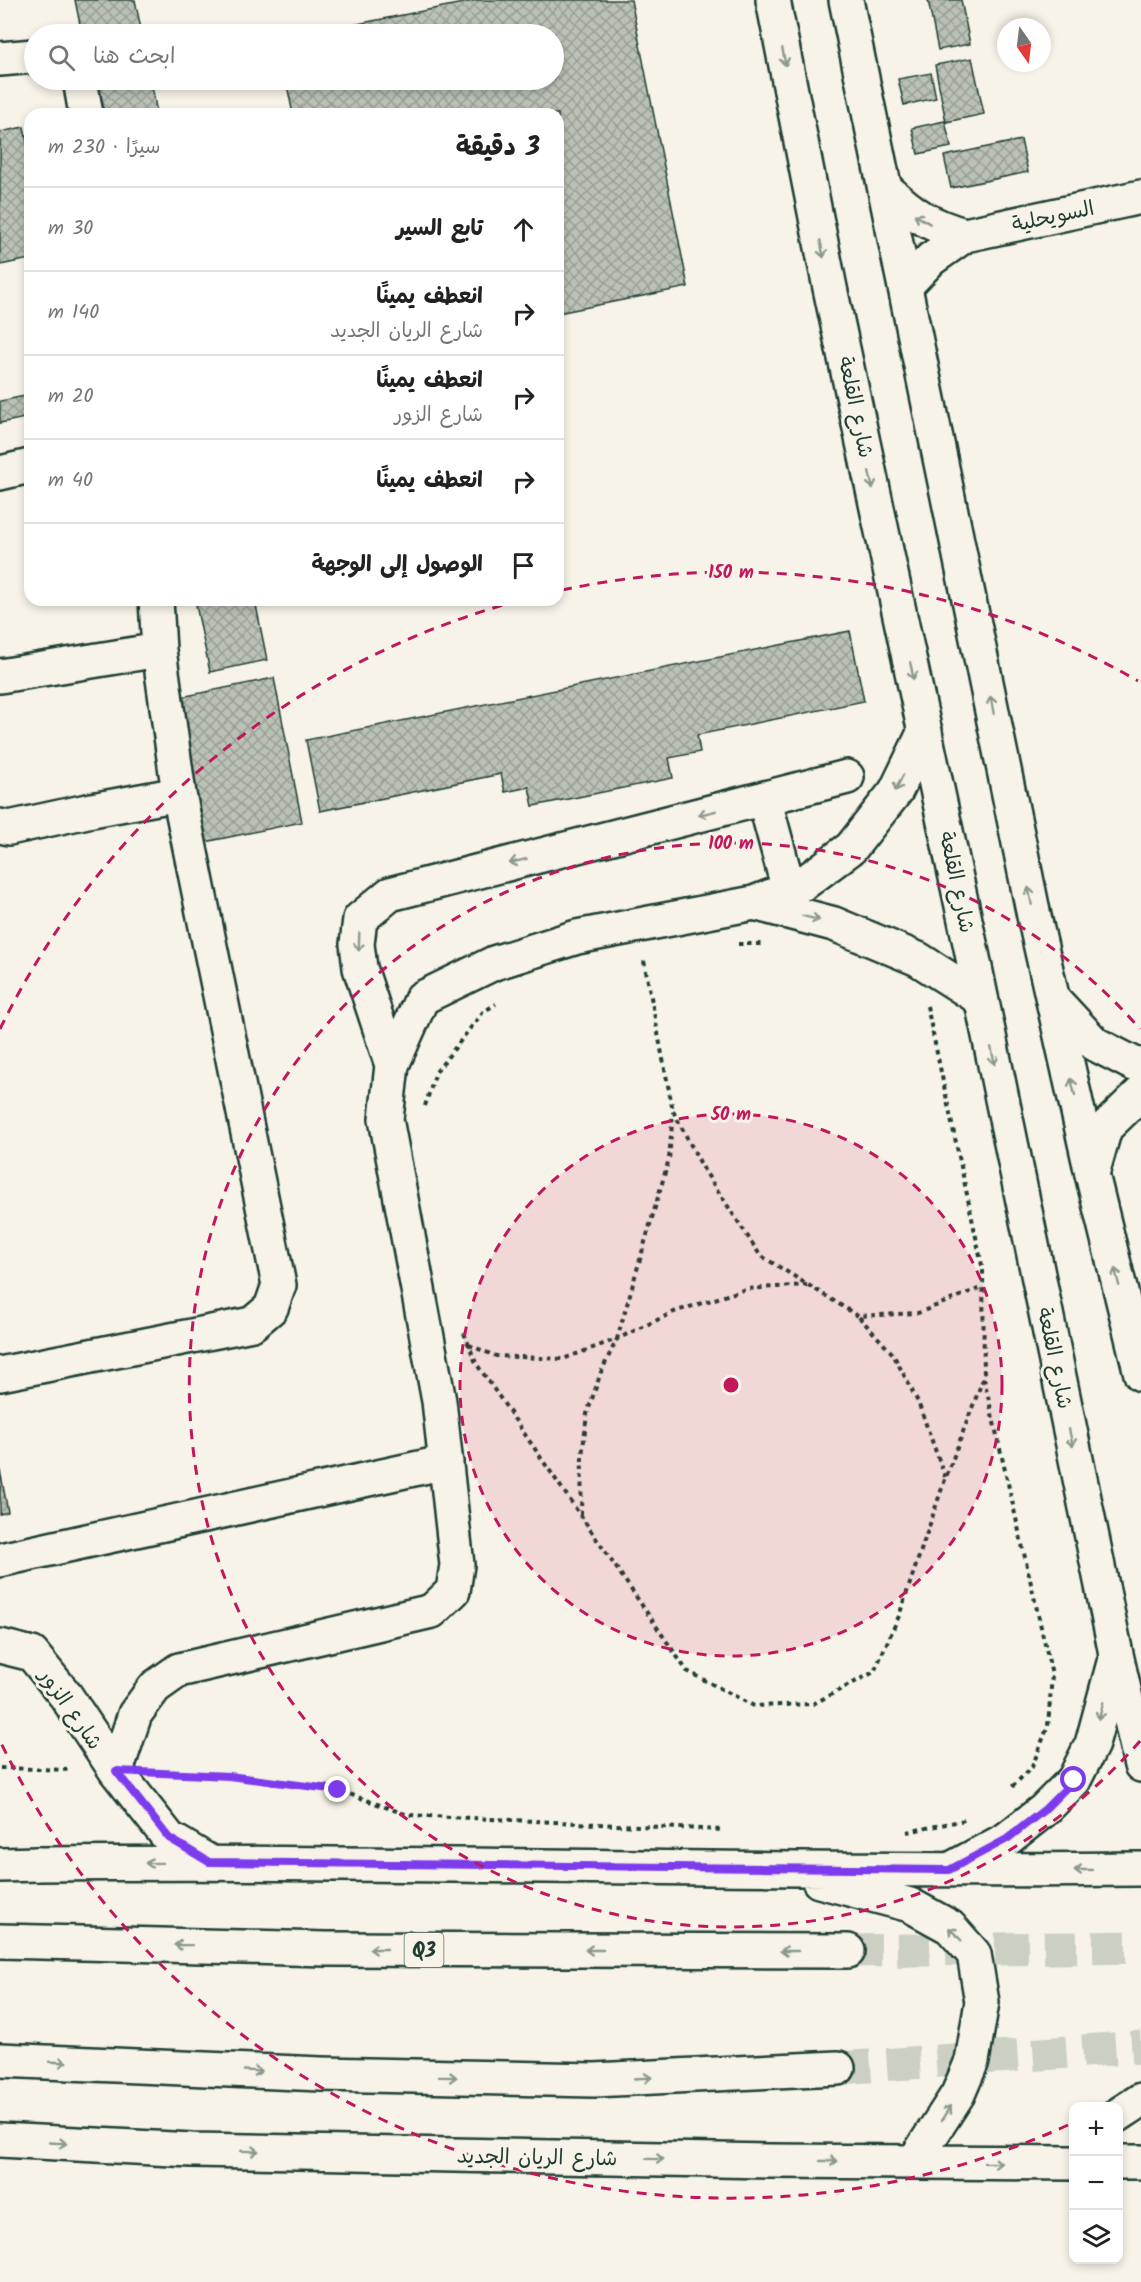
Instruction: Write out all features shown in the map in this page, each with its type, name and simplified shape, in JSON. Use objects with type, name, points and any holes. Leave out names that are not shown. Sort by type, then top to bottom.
[{"type":"main road","name":"شارع القلعة","points":[[772,0],[1141,1765]]},
{"type":"main road","points":[[846,0],[1034,916],[1092,1174],[1141,1374]]},
{"type":"main road","points":[[0,58],[24,57]]},
{"type":"main road","points":[[82,90],[85,108]]},
{"type":"main road","points":[[886,189],[905,208],[927,222],[965,235]]},
{"type":"main road","name":"السويحلية","points":[[906,285],[931,259],[965,235],[1141,196]]},
{"type":"main road","points":[[0,473],[24,467]]},
{"type":"main road","points":[[0,1374],[252,1324],[271,1308],[279,1285],[179,794],[159,650],[156,606]]},
{"type":"main road","points":[[0,676],[159,650]]},
{"type":"main road","points":[[116,1771],[135,1714],[155,1687],[179,1670],[432,1611],[453,1591],[457,1565],[439,1401],[386,1119],[392,1065],[422,998],[494,963],[577,937],[754,903],[804,883],[851,848],[896,791],[925,731]]},
{"type":"main road","points":[[392,1065],[360,968],[357,944],[360,919],[390,894],[847,777]]},
{"type":"main road","points":[[0,826],[9,828],[179,794]]},
{"type":"main road","points":[[764,798],[789,890]]},
{"type":"main road","points":[[754,903],[834,924],[918,958],[981,999]]},
{"type":"main road","points":[[1054,1000],[1095,1044],[1134,1064],[1141,1065]]},
{"type":"main road","points":[[1092,1174],[1105,1128],[1141,1093]]},
{"type":"main road","points":[[0,1560],[446,1462]]},
{"type":"main road","name":"شارع الزور","points":[[0,1646],[32,1654],[66,1696],[116,1771],[169,1838],[209,1862]]},
{"type":"main road","points":[[949,1870],[1007,1839],[1044,1810],[1074,1780],[1092,1744],[1116,1654]]},
{"type":"main road","points":[[0,1859],[37,1864]]},
{"type":"main road","points":[[0,1865],[209,1862],[949,1870],[1141,1869]]},
{"type":"main road","points":[[774,1868],[910,1905],[950,1927],[974,1954],[982,2002],[972,2061],[958,2094],[914,2162]]},
{"type":"main road","name":"Q3","points":[[0,1941],[327,1949],[848,1951]]},
{"type":"main road","points":[[0,2060],[321,2074],[594,2080],[838,2068]]},
{"type":"main road","points":[[1123,2112],[1141,2100]]},
{"type":"main road","name":"شارع الريان الجديد","points":[[0,2140],[192,2150],[758,2161],[1069,2163]]},
{"type":"main road","points":[[1037,2164],[1069,2145]]},
{"type":"main road","points":[[1123,2162],[1141,2162]]},
{"type":"path","points":[[736,944],[771,944]]},
{"type":"path","points":[[580,1516],[582,1457],[587,1414],[601,1372],[617,1339],[669,1159],[673,1111],[643,954]]},
{"type":"path","points":[[918,958],[983,1270],[984,1379],[1052,1675],[1048,1726],[1032,1767],[1010,1789]]},
{"type":"path","points":[[423,1112],[436,1072],[483,1012],[501,1001]]},
{"type":"path","points":[[673,1111],[704,1170],[760,1255],[858,1316],[893,1354],[918,1402],[945,1478]]},
{"type":"path","points":[[430,1354],[469,1345],[496,1356],[563,1359],[617,1339],[674,1312],[746,1289],[808,1285]]},
{"type":"path","points":[[858,1316],[918,1313],[983,1287]]},
{"type":"path","points":[[461,1324],[476,1363],[687,1671],[754,1706],[813,1704],[874,1672],[899,1616],[945,1478],[984,1379]]},
{"type":"path","points":[[0,1768],[229,1776],[338,1790],[408,1815],[733,1830]]},
{"type":"path","points":[[898,1832],[910,1832],[965,1820]]},
{"type":"building","points":[[75,0],[135,0],[140,24],[80,24]]},
{"type":"building","points":[[478,0],[631,0],[688,287],[564,312],[564,108],[292,108],[288,90],[564,90],[564,24],[357,24]]},
{"type":"building","points":[[928,0],[961,0],[970,44],[938,50]]},
{"type":"building","points":[[972,58],[984,114],[946,122],[935,65]]},
{"type":"building","points":[[931,73],[936,98],[904,105],[898,79]]},
{"type":"building","points":[[93,90],[153,90],[156,108],[97,108]]},
{"type":"building","points":[[945,121],[951,147],[918,154],[912,128]]},
{"type":"building","points":[[24,127],[24,260],[0,265],[0,132]]},
{"type":"building","points":[[1021,140],[1028,172],[951,188],[944,156]]},
{"type":"building","points":[[24,396],[24,418],[0,423],[0,401]]},
{"type":"building","points":[[196,606],[256,606],[267,660],[210,672]]},
{"type":"building","points":[[850,631],[864,701],[697,735],[700,752],[669,758],[673,778],[533,806],[529,787],[505,792],[501,774],[320,811],[306,740]]},
{"type":"building","points":[[274,678],[302,822],[205,842],[176,698]]},
{"type":"building","points":[[0,1470],[8,1512],[0,1514]]},
{"type":"tunnel","points":[[848,1951],[1141,1947]]},
{"type":"tunnel","points":[[838,2068],[1141,2047]]},
{"type":"route","points":[[338,1790],[229,1776],[116,1771],[169,1838],[209,1862],[949,1870],[1007,1839],[1044,1810],[1074,1780]]}]
